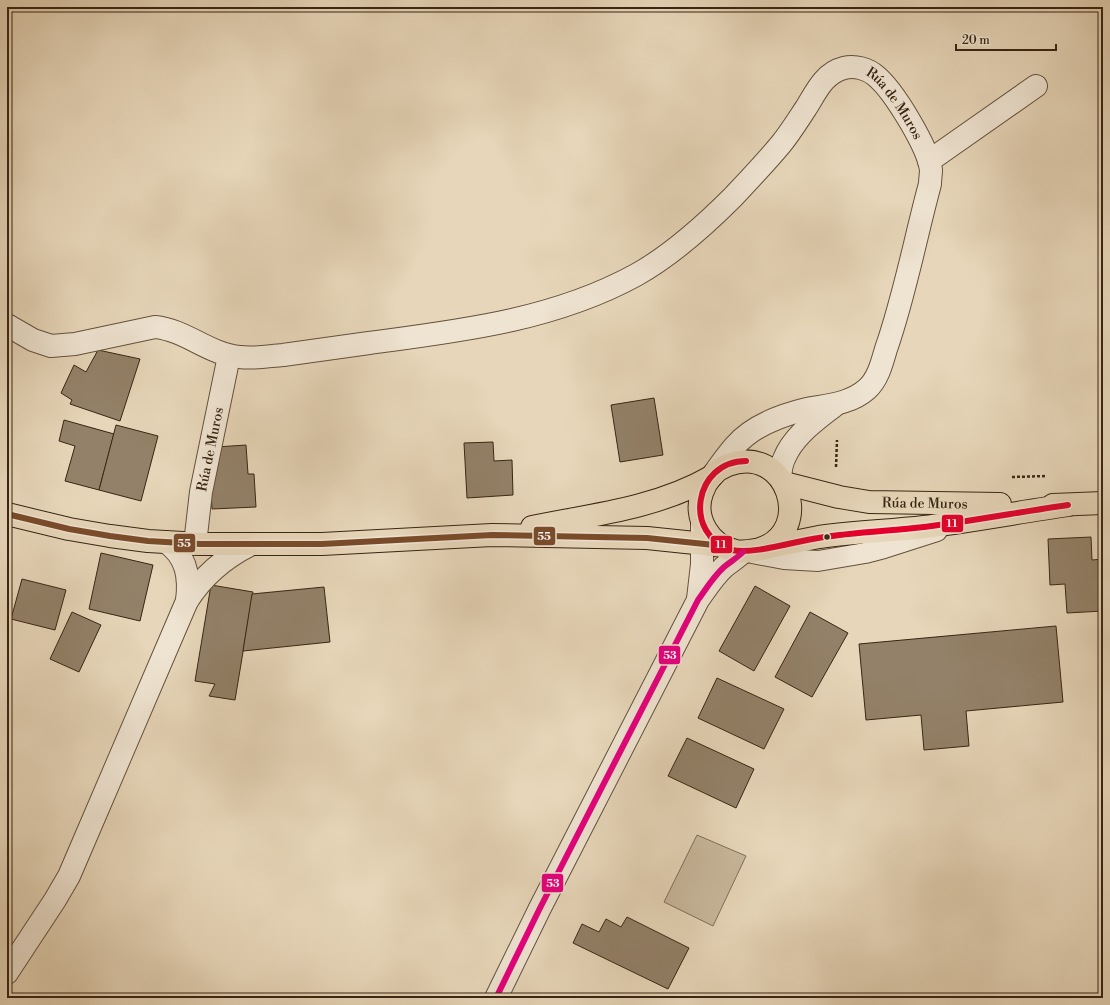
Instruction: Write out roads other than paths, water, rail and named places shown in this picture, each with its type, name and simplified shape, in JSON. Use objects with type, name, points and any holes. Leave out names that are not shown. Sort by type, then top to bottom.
[{"type":"main road","name":"Rúa de Muros","points":[[492,535],[631,507],[697,485],[726,466],[735,462],[748,461],[768,467],[782,480],[789,496],[790,503],[788,522],[779,536],[770,544],[744,550],[713,539],[706,530],[700,515],[701,496],[707,482],[712,476]]},
{"type":"main road","name":"Rúa de Muros","points":[[782,480],[839,497],[870,502],[1068,505],[1103,503]]},
{"type":"main road","name":"Rúa de Muros","points":[[7,514],[69,529],[128,539],[195,544],[322,544],[492,535],[647,538],[744,550],[819,537],[925,527],[1068,505]]},
{"type":"street","name":"Rúa de Muros","points":[[195,544],[201,492],[229,356],[255,357],[293,354],[494,325],[582,300],[610,289],[638,274],[664,257],[707,222],[781,144],[818,87],[828,76],[844,68],[855,67],[867,70],[876,76],[900,104],[929,161],[931,171],[930,184],[901,301],[878,372],[874,381],[865,391],[858,395],[834,405],[806,410],[779,418],[748,434],[735,446],[712,476]]},
{"type":"street","points":[[929,161],[1036,86]]},
{"type":"street","points":[[7,325],[33,340],[51,346],[88,341],[151,328],[164,328],[229,356]]},
{"type":"street","name":"Rúa de Muros","points":[[782,480],[783,459],[792,444],[803,431],[834,405]]},
{"type":"street","points":[[698,600],[701,576],[702,544],[700,515]]},
{"type":"street","points":[[166,542],[178,552],[185,565],[188,582],[187,601]]},
{"type":"street","points":[[7,973],[69,876],[187,601],[196,588],[213,569],[231,555],[250,545]]},
{"type":"street","points":[[496,998],[540,908],[698,600],[722,568],[744,550]]}]
